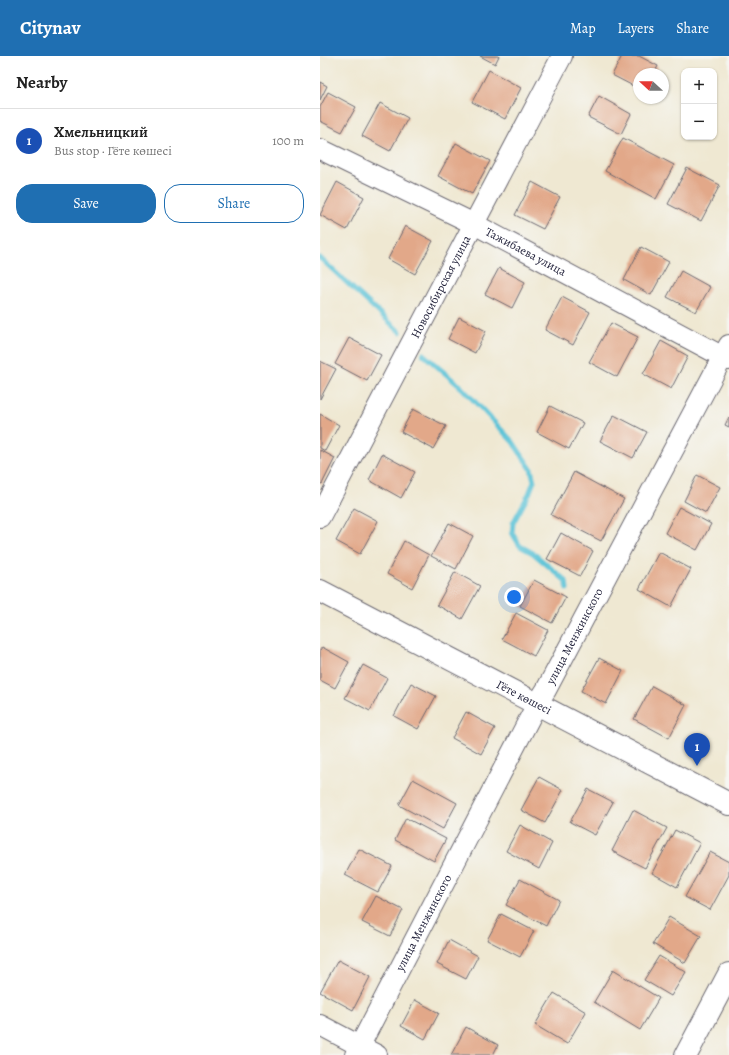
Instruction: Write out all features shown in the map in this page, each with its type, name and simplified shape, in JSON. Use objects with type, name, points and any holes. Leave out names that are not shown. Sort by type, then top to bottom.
[{"type":"main road","name":"Гёте көшесі","points":[[320,591],[729,804]]},
{"type":"main road","points":[[686,1055],[729,974]]},
{"type":"street","name":"Новосибирская улица","points":[[320,517],[562,56]]},
{"type":"street","name":"Тажибаева улица","points":[[320,149],[474,224],[727,354]]},
{"type":"street","name":"улица Менжинского","points":[[364,1052],[537,704],[550,684],[727,354]]},
{"type":"street","points":[[320,1025],[364,1052]]},
{"type":"building","points":[[480,56],[499,56],[495,64]]},
{"type":"building","points":[[622,56],[639,56],[658,66],[657,68],[633,68],[633,86],[612,75]]},
{"type":"building","points":[[489,70],[521,88],[505,119],[472,102]]},
{"type":"building","points":[[320,82],[327,86],[320,100]]},
{"type":"building","points":[[328,92],[356,107],[342,132],[320,121],[320,107]]},
{"type":"building","points":[[599,96],[631,114],[621,134],[588,117]]},
{"type":"building","points":[[380,103],[408,118],[390,151],[362,136]]},
{"type":"building","points":[[623,138],[674,165],[656,199],[605,171]]},
{"type":"building","points":[[456,143],[490,161],[472,194],[438,176]]},
{"type":"building","points":[[687,168],[720,185],[701,221],[668,204]]},
{"type":"building","points":[[337,182],[364,197],[347,230],[320,215]]},
{"type":"building","points":[[532,182],[560,197],[543,229],[515,215]]},
{"type":"building","points":[[405,226],[433,241],[415,274],[388,259]]},
{"type":"building","points":[[641,247],[669,262],[651,295],[624,280]]},
{"type":"building","points":[[499,268],[525,282],[512,308],[485,294]]},
{"type":"building","points":[[681,271],[710,287],[696,312],[667,297]]},
{"type":"building","points":[[562,297],[590,312],[573,345],[545,330]]},
{"type":"building","points":[[459,317],[486,331],[475,353],[448,339]]},
{"type":"building","points":[[611,323],[638,337],[617,377],[589,362]]},
{"type":"building","points":[[349,338],[381,355],[367,381],[335,364]]},
{"type":"building","points":[[661,341],[688,356],[671,389],[643,374]]},
{"type":"building","points":[[320,361],[336,369],[320,399]]},
{"type":"building","points":[[550,406],[583,423],[569,449],[537,432]]},
{"type":"building","points":[[413,409],[446,426],[433,449],[401,432]]},
{"type":"building","points":[[320,414],[339,425],[325,451],[320,448]]},
{"type":"building","points":[[614,415],[647,432],[633,458],[600,441]]},
{"type":"building","points":[[729,417],[729,427],[725,425]]},
{"type":"building","points":[[320,450],[335,458],[322,484],[320,483]]},
{"type":"building","points":[[382,454],[415,472],[401,498],[369,480]]},
{"type":"building","points":[[574,472],[624,499],[601,541],[551,515]]},
{"type":"building","points":[[697,475],[720,487],[706,513],[684,501]]},
{"type":"building","points":[[679,507],[711,524],[697,550],[665,533]]},
{"type":"building","points":[[354,508],[378,521],[360,554],[336,541]]},
{"type":"building","points":[[449,523],[473,536],[456,569],[431,556]]},
{"type":"building","points":[[561,533],[593,551],[580,576],[547,559]]},
{"type":"building","points":[[404,541],[429,555],[412,588],[387,574]]},
{"type":"building","points":[[659,552],[691,569],[671,607],[639,589]]},
{"type":"building","points":[[455,572],[480,586],[462,619],[437,605]]},
{"type":"building","points":[[534,580],[566,597],[552,623],[520,606]]},
{"type":"building","points":[[516,613],[548,630],[534,656],[502,639]]},
{"type":"building","points":[[322,647],[349,662],[335,688],[320,680],[320,650]]},
{"type":"building","points":[[599,658],[623,671],[606,704],[581,691]]},
{"type":"building","points":[[363,665],[387,678],[370,711],[345,698]]},
{"type":"building","points":[[411,683],[436,696],[418,729],[394,716]]},
{"type":"building","points":[[652,686],[686,705],[669,738],[634,719]]},
{"type":"building","points":[[466,712],[495,728],[481,754],[452,738]]},
{"type":"building","points":[[539,777],[563,790],[545,823],[521,810]]},
{"type":"building","points":[[413,779],[457,803],[443,829],[399,805]]},
{"type":"building","points":[[588,789],[613,802],[595,835],[570,822]]},
{"type":"building","points":[[633,810],[667,828],[645,868],[612,851]]},
{"type":"building","points":[[406,818],[446,839],[434,861],[395,840]]},
{"type":"building","points":[[520,825],[552,843],[539,869],[506,851]]},
{"type":"building","points":[[675,830],[700,843],[677,887],[652,873]]},
{"type":"building","points":[[359,849],[392,866],[378,892],[345,875]]},
{"type":"building","points":[[710,852],[729,862],[729,875],[710,910],[685,897]]},
{"type":"building","points":[[520,879],[559,900],[546,926],[506,905]]},
{"type":"building","points":[[376,896],[403,910],[390,936],[362,922]]},
{"type":"building","points":[[501,914],[534,931],[520,957],[487,940]]},
{"type":"building","points":[[669,917],[701,936],[685,963],[653,944]]},
{"type":"building","points":[[449,940],[478,956],[466,979],[437,964]]},
{"type":"building","points":[[659,956],[686,972],[671,996],[644,980]]},
{"type":"building","points":[[338,960],[370,977],[353,1010],[320,992]]},
{"type":"building","points":[[613,970],[659,998],[640,1030],[594,1002]]},
{"type":"building","points":[[554,993],[586,1012],[567,1044],[535,1025]]},
{"type":"building","points":[[415,1000],[439,1013],[425,1039],[401,1026]]},
{"type":"building","points":[[466,1027],[498,1045],[493,1055],[451,1055]]},
{"type":"waterway","points":[[320,258],[400,332]]},
{"type":"waterway","points":[[423,354],[462,388],[513,442],[531,469],[534,481],[529,494],[513,523],[512,533],[520,546],[533,553],[566,581],[567,589]]},
{"type":"place","name":"Хмельницкий","points":[[697,766]]}]
